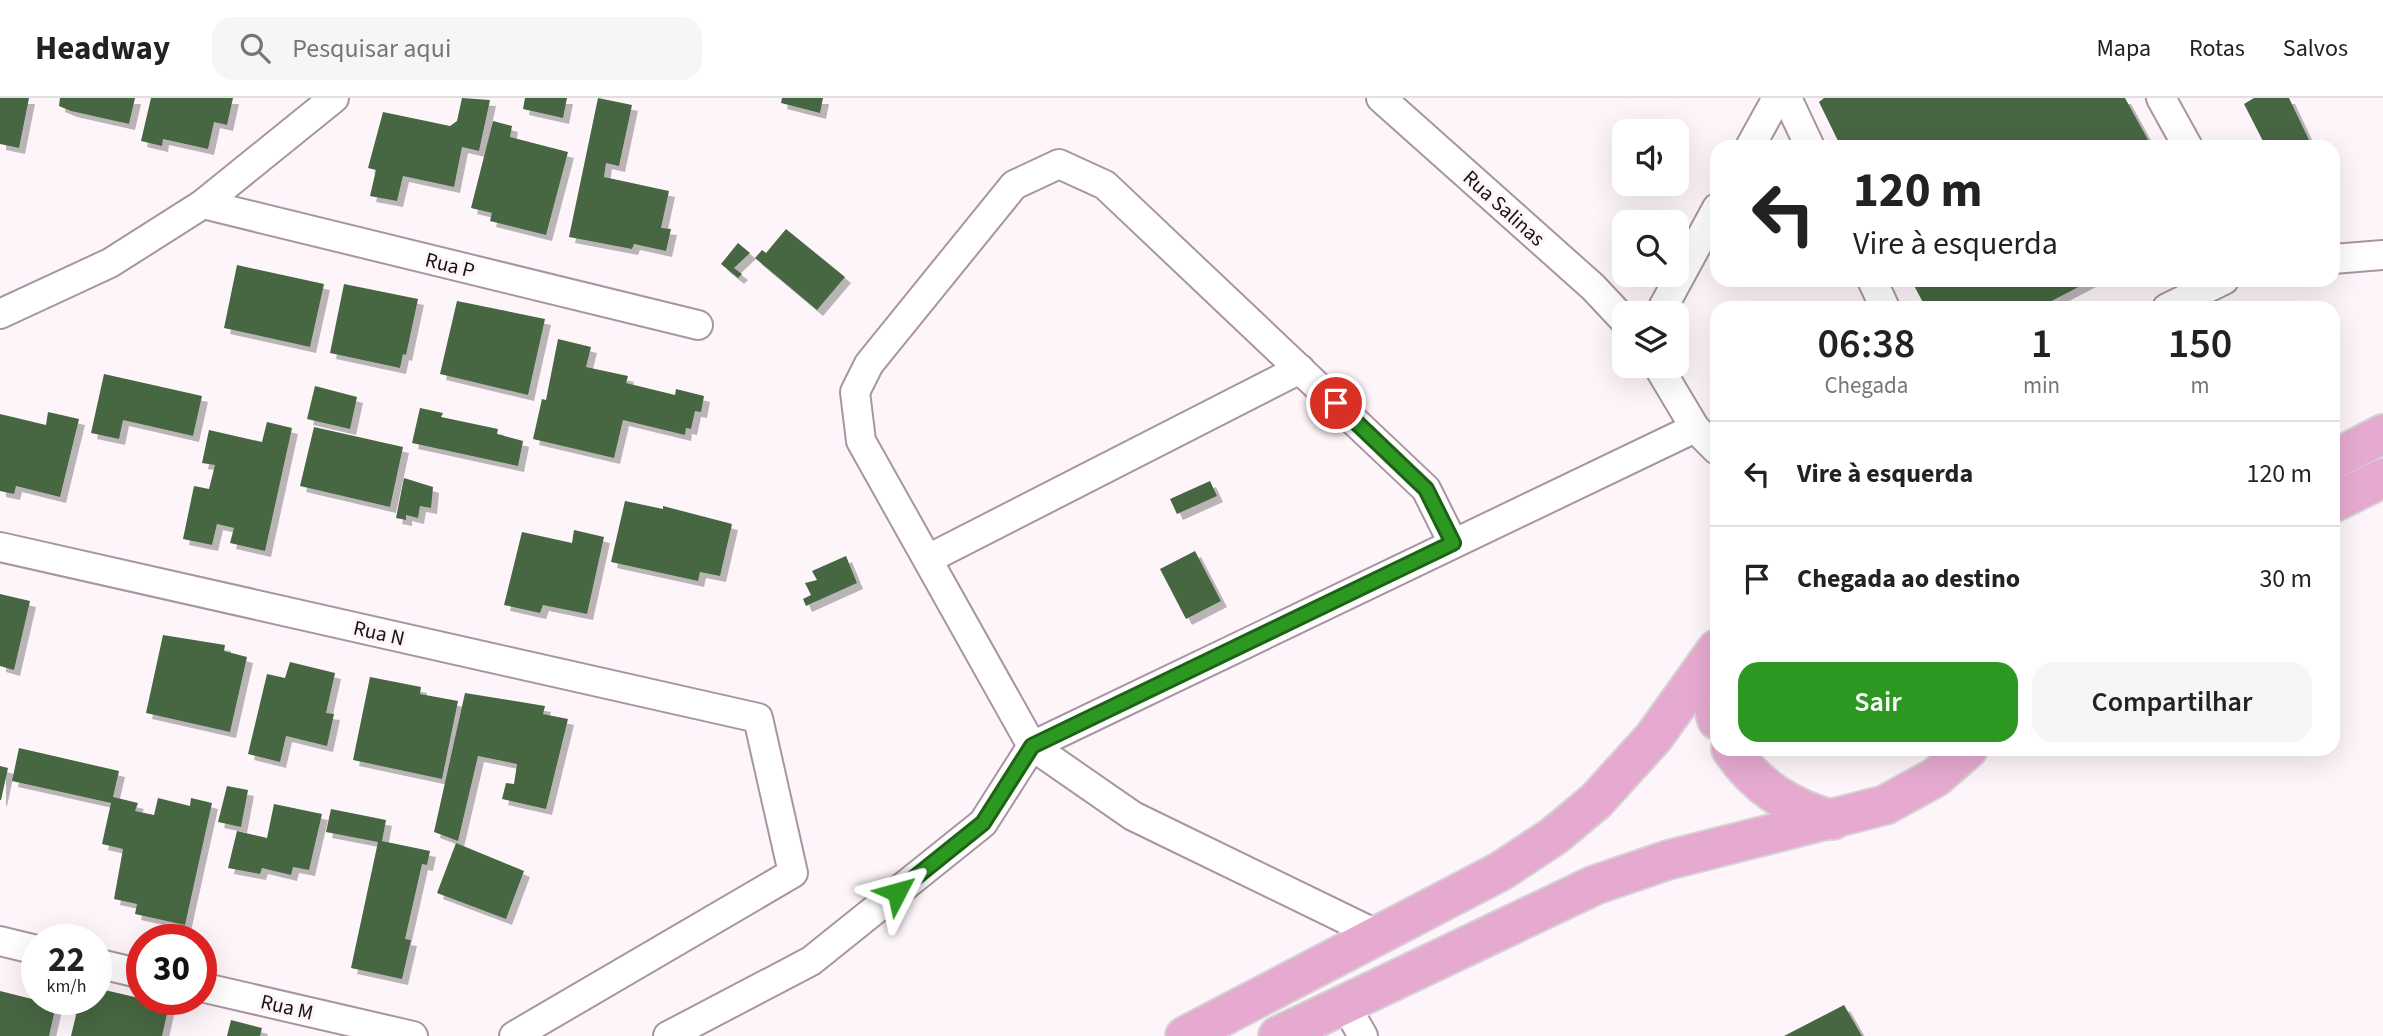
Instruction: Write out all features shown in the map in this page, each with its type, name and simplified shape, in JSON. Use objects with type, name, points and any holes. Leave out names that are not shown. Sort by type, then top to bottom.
[{"type":"main road","points":[[2340,456],[2383,434]]},
{"type":"main road","points":[[2340,499],[2383,478]]},
{"type":"main road","points":[[1185,1036],[1501,871],[1565,827],[1596,801],[1654,737],[1710,657]]},
{"type":"main road","points":[[1737,756],[1760,785],[1782,801],[1833,820]]},
{"type":"main road","points":[[1278,1036],[1595,885],[1668,860],[1885,805],[1936,777],[1960,756]]},
{"type":"street","points":[[0,314],[110,263],[203,204],[334,98]]},
{"type":"street","name":"Rua Salinas","points":[[1381,98],[1593,287],[1612,307]]},
{"type":"street","points":[[1754,140],[1777,98]]},
{"type":"street","points":[[1787,98],[1807,140]]},
{"type":"street","points":[[2161,98],[2184,140]]},
{"type":"street","points":[[1378,935],[1133,816],[1032,746],[861,441],[855,392],[869,364],[1014,185],[1059,164],[1105,185],[1426,489],[1453,543]]},
{"type":"street","name":"Rua P","points":[[203,204],[698,325]]},
{"type":"street","points":[[1667,301],[1710,221]]},
{"type":"street","points":[[2340,258],[2383,255]]},
{"type":"street","points":[[2181,301],[2210,287]]},
{"type":"street","points":[[928,559],[1300,369]]},
{"type":"street","points":[[1665,378],[1695,428],[1710,443]]},
{"type":"street","points":[[668,1036],[822,952],[983,823],[1032,746],[1695,428]]},
{"type":"street","name":"Rua N","points":[[0,547],[758,718],[793,873],[514,1036]]},
{"type":"street","points":[[0,941],[21,946]]},
{"type":"street","name":"Rua M","points":[[217,991],[413,1036]]},
{"type":"street","points":[[1344,1003],[1363,1036]]},
{"type":"building","points":[[0,98],[29,98],[19,148],[0,144]]},
{"type":"building","points":[[60,98],[135,98],[129,124],[71,111],[59,106]]},
{"type":"building","points":[[151,98],[233,98],[227,125],[214,122],[208,149],[163,139],[162,146],[141,141]]},
{"type":"building","points":[[462,98],[490,100],[479,151],[462,147],[454,187],[403,176],[397,201],[370,196],[376,170],[368,168],[383,112],[450,126],[457,121]]},
{"type":"building","points":[[525,98],[567,98],[563,118],[523,109]]},
{"type":"building","points":[[598,98],[632,105],[619,166],[606,163],[604,177],[669,191],[661,228],[671,229],[666,251],[634,244],[632,249],[569,237]]},
{"type":"building","points":[[782,98],[823,98],[820,113],[781,103]]},
{"type":"building","points":[[1824,98],[2125,98],[2148,140],[1838,140],[1819,102]]},
{"type":"building","points":[[2254,98],[2289,98],[2309,140],[2262,140],[2244,104]]},
{"type":"building","points":[[493,121],[512,126],[510,137],[568,152],[546,235],[490,221],[492,213],[471,208]]},
{"type":"building","points":[[786,229],[845,277],[817,310],[755,258],[762,250],[766,253]]},
{"type":"building","points":[[738,243],[750,253],[734,268],[742,274],[738,278],[721,264]]},
{"type":"building","points":[[237,265],[324,284],[310,347],[224,328]]},
{"type":"building","points":[[344,284],[418,299],[406,355],[403,354],[400,368],[330,353]]},
{"type":"building","points":[[1915,287],[2078,287],[2052,301],[1922,301]]},
{"type":"building","points":[[457,301],[545,319],[528,395],[440,374]]},
{"type":"building","points":[[558,339],[591,347],[586,367],[628,376],[626,383],[675,395],[676,389],[704,396],[701,412],[695,411],[691,429],[686,428],[685,435],[623,420],[614,458],[533,439],[542,399],[546,400]]},
{"type":"building","points":[[104,374],[202,396],[193,436],[123,420],[119,439],[91,433]]},
{"type":"building","points":[[315,386],[357,397],[350,429],[307,419]]},
{"type":"building","points":[[420,408],[443,413],[441,417],[498,429],[497,434],[523,441],[518,466],[412,443]]},
{"type":"building","points":[[48,412],[79,419],[60,497],[16,486],[14,494],[0,491],[0,414],[46,425]]},
{"type":"building","points":[[267,422],[292,428],[265,551],[230,543],[234,528],[217,524],[212,545],[183,539],[194,486],[209,489],[215,465],[202,463],[209,430],[262,442]]},
{"type":"building","points":[[314,427],[403,447],[390,507],[300,486]]},
{"type":"building","points":[[404,478],[433,487],[431,508],[420,506],[418,518],[406,515],[406,520],[396,518]]},
{"type":"building","points":[[1210,481],[1217,496],[1177,514],[1170,499]]},
{"type":"building","points":[[625,501],[663,509],[663,506],[732,524],[720,576],[700,572],[698,581],[611,562]]},
{"type":"building","points":[[574,530],[604,537],[587,614],[543,605],[540,613],[504,605],[522,532],[572,543]]},
{"type":"building","points":[[1195,551],[1221,601],[1186,619],[1160,569]]},
{"type":"building","points":[[846,556],[857,583],[806,606],[803,599],[811,595],[805,583],[817,580],[812,571]]},
{"type":"building","points":[[0,594],[30,601],[14,670],[0,666]]},
{"type":"building","points":[[163,635],[225,645],[224,651],[247,657],[230,732],[146,713]]},
{"type":"building","points":[[290,662],[335,673],[326,713],[334,714],[327,746],[286,736],[280,762],[248,754],[267,674],[285,678]]},
{"type":"building","points":[[370,677],[421,687],[420,694],[458,701],[442,779],[353,760]]},
{"type":"building","points":[[465,693],[545,706],[543,714],[568,719],[546,809],[502,799],[506,783],[514,784],[517,764],[478,756],[458,841],[434,832]]},
{"type":"building","points":[[19,748],[119,771],[113,797],[138,803],[135,811],[154,815],[158,798],[190,806],[191,798],[212,803],[185,924],[135,914],[137,904],[114,899],[123,849],[102,844],[111,803],[12,781]]},
{"type":"building","points":[[0,766],[8,768],[1,800],[0,800]]},
{"type":"building","points":[[227,786],[248,790],[241,827],[218,822]]},
{"type":"building","points":[[274,804],[322,814],[309,870],[293,867],[291,875],[262,868],[260,874],[228,868],[237,831],[267,838]]},
{"type":"building","points":[[331,809],[386,820],[382,841],[430,851],[427,865],[422,864],[405,939],[411,940],[402,979],[351,968],[378,842],[326,832]]},
{"type":"building","points":[[456,843],[524,871],[506,919],[437,893]]},
{"type":"building","points":[[0,991],[21,996],[21,1015],[54,1015],[49,1036],[0,1036]]},
{"type":"building","points":[[112,992],[126,995],[126,1015],[167,1015],[162,1036],[71,1036],[76,1015],[112,1015]]},
{"type":"building","points":[[1844,1005],[1862,1036],[1784,1036]]},
{"type":"building","points":[[231,1020],[262,1028],[260,1036],[227,1036]]},
{"type":"route","points":[[897,892],[983,823],[1032,746],[1453,543],[1426,489],[1336,403]]}]
